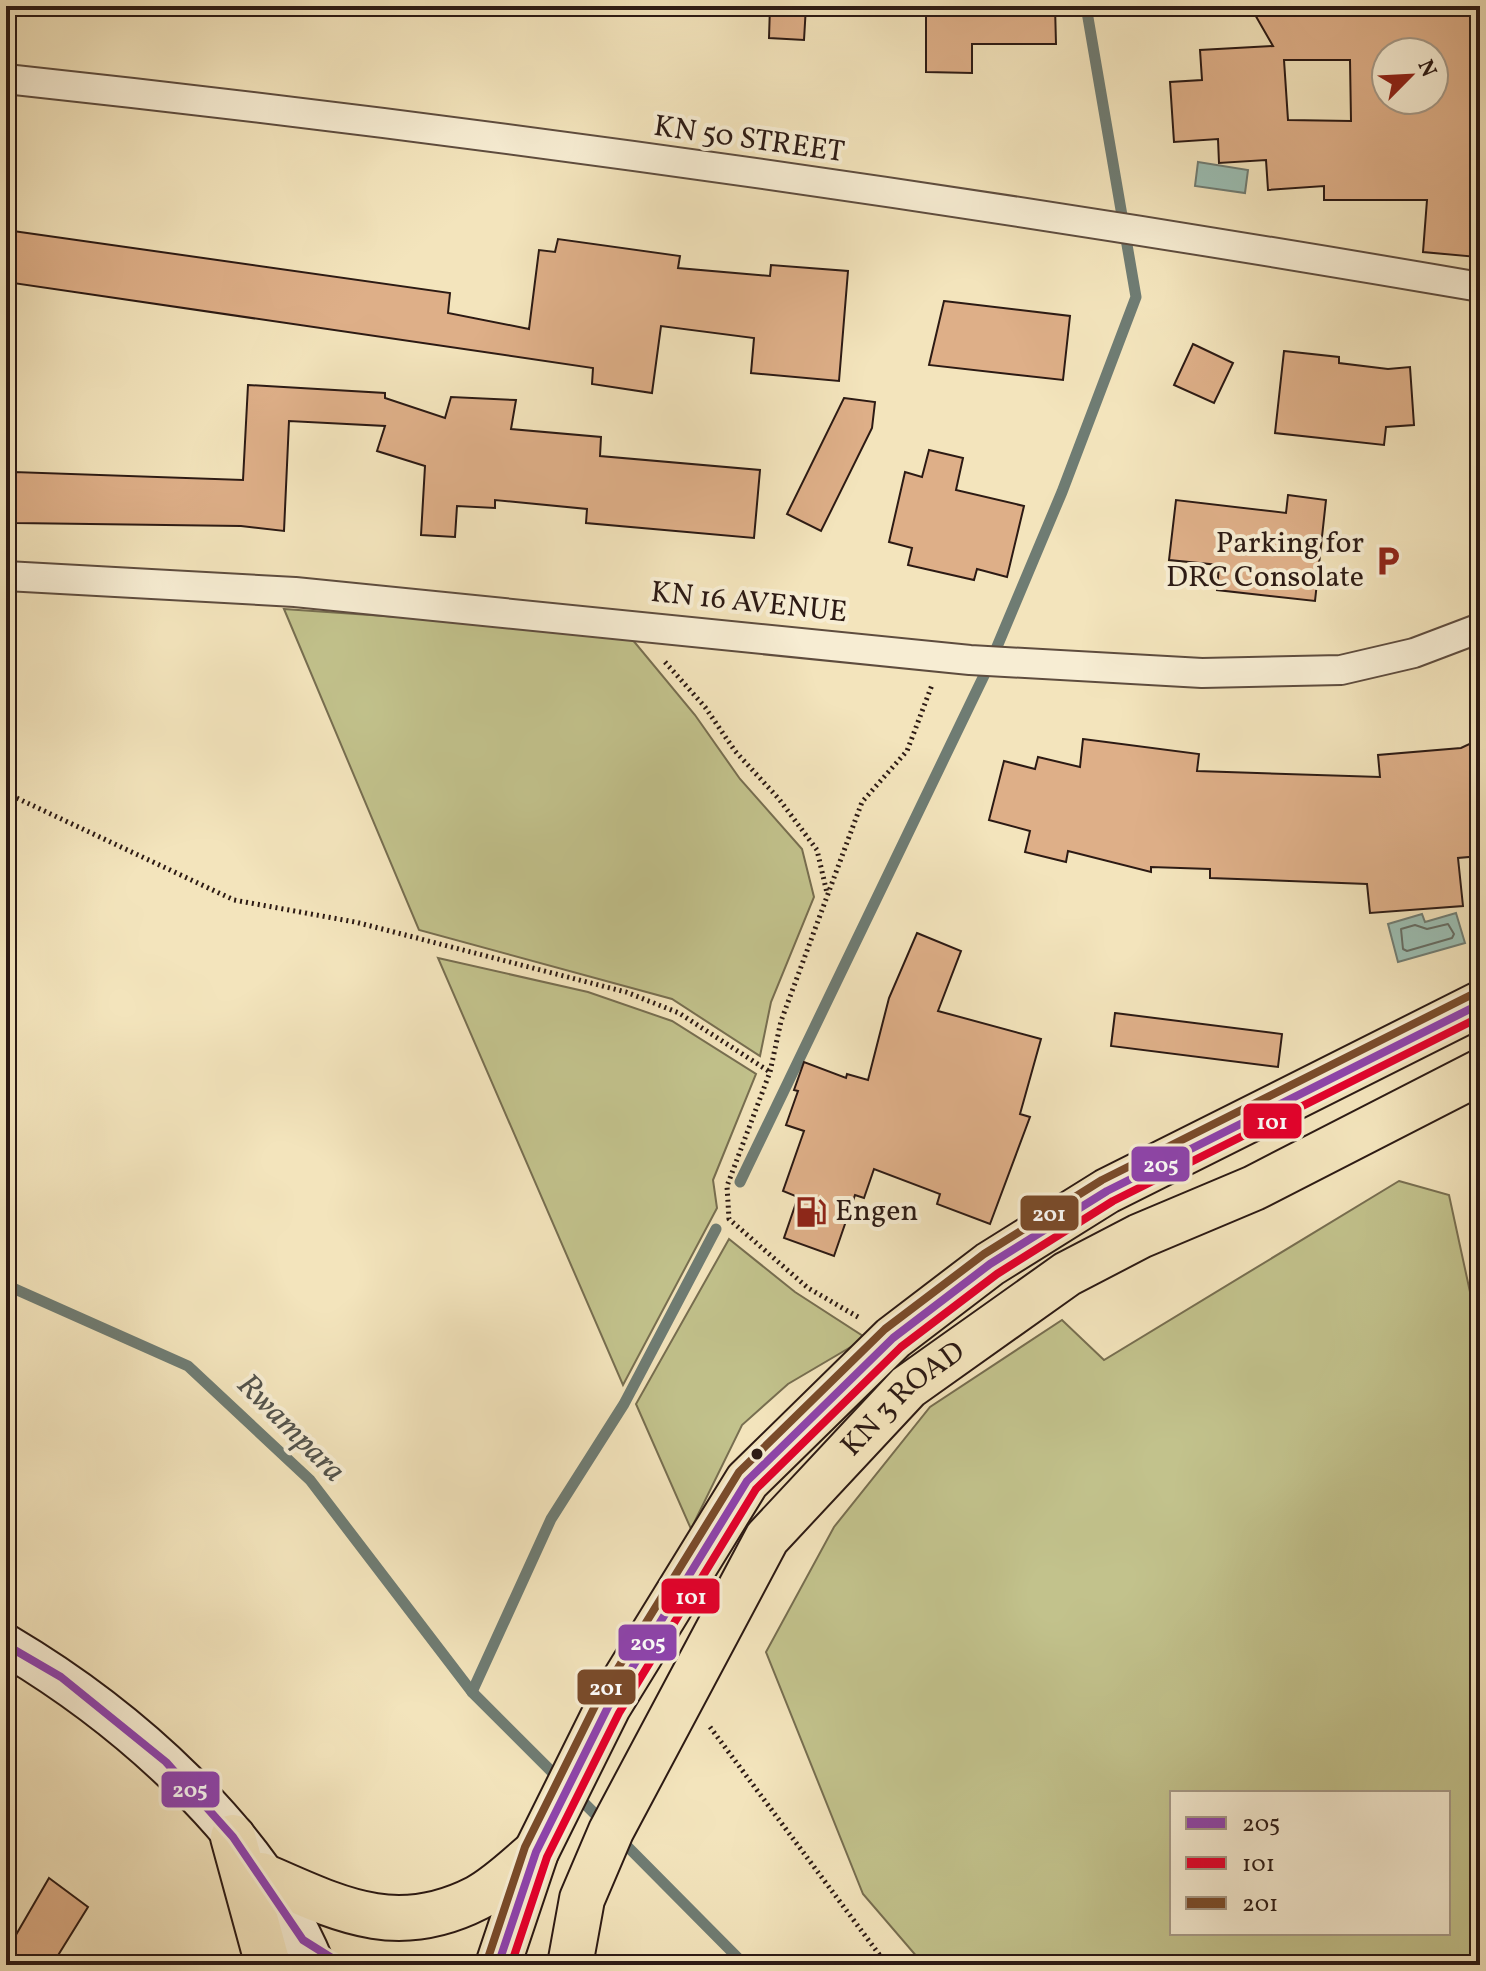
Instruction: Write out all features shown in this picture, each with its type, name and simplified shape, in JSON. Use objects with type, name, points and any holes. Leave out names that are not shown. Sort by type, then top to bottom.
[{"type":"highway","name":"KN 3 ROAD","points":[[498,1965],[536,1852],[608,1707],[747,1481],[893,1338],[990,1264],[1107,1191],[1480,1004]]},
{"type":"highway","name":"KN 3 ROAD","points":[[570,1965],[582,1899],[611,1831],[767,1538],[908,1387],[1067,1274],[1140,1236],[1254,1188],[1480,1072]]},
{"type":"highway","points":[[233,1837],[268,1965]]},
{"type":"highway","points":[[261,1875],[345,1912],[390,1920],[437,1914],[480,1897],[536,1852]]},
{"type":"main road","points":[[6,1645],[61,1677],[113,1716],[166,1762],[233,1837],[261,1875],[308,1952],[343,1965]]},
{"type":"street","name":"KN 50 STREET","points":[[6,79],[345,116],[1020,213],[1480,287]]},
{"type":"street","name":"KN 16 AVENUE","points":[[6,576],[295,592],[949,658],[1202,673],[1341,670],[1414,653],[1480,628]]},
{"type":"path","points":[[638,626],[817,850],[827,894]]},
{"type":"path","points":[[893,1338],[808,1288],[729,1219],[727,1186],[770,1072],[781,1021],[807,958],[827,894],[862,802],[907,751],[933,682],[949,658]]},
{"type":"path","points":[[6,793],[234,900],[355,922],[626,992],[679,1013],[770,1072]]},
{"type":"path","points":[[683,1691],[887,1965]]},
{"type":"green space","points":[[284,609],[627,633],[695,715],[740,779],[802,849],[814,897],[771,1002],[760,1056],[672,999],[419,930]]},
{"type":"green space","points":[[438,958],[588,992],[672,1021],[756,1074],[713,1180],[717,1208],[623,1385]]},
{"type":"green space","points":[[1399,1181],[1449,1195],[1480,1338],[1480,1965],[924,1965],[863,1894],[766,1652],[834,1527],[930,1407],[1062,1320],[1104,1360]]},
{"type":"green space","points":[[729,1239],[795,1292],[866,1338],[788,1384],[742,1425],[691,1529],[636,1404]]},
{"type":"water","points":[[1198,162],[1248,170],[1245,193],[1195,186]]},
{"type":"water","points":[[1456,913],[1465,943],[1398,962],[1388,924],[1422,914],[1425,922]]},
{"type":"building","points":[[770,6],[806,6],[804,40],[769,38]]},
{"type":"building","points":[[926,6],[1055,6],[1056,44],[972,44],[972,73],[926,72]]},
{"type":"building","points":[[1250,6],[1480,6],[1477,257],[1423,252],[1427,200],[1324,200],[1324,186],[1268,190],[1266,160],[1219,163],[1218,139],[1174,142],[1170,82],[1202,80],[1200,50],[1273,46]],"holes":[[[1284,60],[1350,60],[1351,121],[1288,120]]]},
{"type":"building","points":[[6,230],[450,293],[448,313],[529,329],[539,250],[555,252],[558,239],[680,256],[678,268],[770,276],[771,265],[848,271],[839,381],[751,373],[754,338],[661,326],[652,393],[592,384],[593,368],[6,282]]},
{"type":"building","points":[[944,301],[1070,316],[1063,380],[929,365]]},
{"type":"building","points":[[1193,344],[1233,363],[1214,403],[1174,385]]},
{"type":"building","points":[[1284,351],[1339,357],[1339,363],[1388,369],[1410,367],[1414,425],[1386,427],[1384,445],[1275,433]]},
{"type":"building","points":[[248,385],[385,393],[385,398],[445,418],[451,397],[516,400],[511,429],[601,437],[600,456],[760,470],[754,538],[586,523],[587,509],[495,500],[495,508],[457,506],[455,537],[421,535],[425,466],[377,451],[385,426],[289,421],[284,531],[241,526],[15,523],[14,472],[243,480]]},
{"type":"building","points":[[844,398],[875,402],[872,428],[821,531],[787,514]]},
{"type":"building","points":[[929,450],[963,458],[956,490],[1024,506],[1007,577],[977,569],[974,580],[908,565],[912,548],[889,542],[905,472],[922,477]]},
{"type":"building","points":[[1288,495],[1326,500],[1315,601],[1217,590],[1219,565],[1169,560],[1176,500],[1286,513]]},
{"type":"building","points":[[1083,739],[1199,754],[1197,771],[1380,777],[1378,755],[1461,748],[1480,739],[1480,856],[1458,858],[1463,906],[1370,913],[1367,884],[1210,878],[1210,869],[1151,867],[1151,872],[1068,851],[1066,862],[1025,852],[1030,831],[989,820],[1004,761],[1035,769],[1038,757],[1080,767]]},
{"type":"building","points":[[917,933],[961,951],[938,1011],[1041,1039],[1020,1114],[1030,1117],[990,1224],[937,1204],[940,1194],[874,1169],[864,1198],[855,1195],[834,1256],[784,1238],[798,1197],[783,1191],[804,1131],[786,1125],[798,1091],[794,1090],[804,1062],[846,1078],[847,1074],[868,1080],[889,998]]},
{"type":"building","points":[[1115,1013],[1282,1034],[1278,1067],[1111,1046]]},
{"type":"building","points":[[49,1878],[88,1907],[52,1965],[6,1965],[6,1952]]},
{"type":"waterway","points":[[740,1182],[991,661],[1062,492],[1136,297],[1086,6]]},
{"type":"waterway","points":[[472,1692],[551,1519],[624,1404],[716,1229]]},
{"type":"waterway","name":"Rwampara","points":[[6,1285],[188,1366],[310,1480],[472,1692],[561,1781]]},
{"type":"waterway","points":[[574,1793],[604,1823]]},
{"type":"waterway","points":[[619,1838],[745,1965]]},
{"type":"transit line","name":"201","points":[[487,1961],[525,1847],[597,1702],[739,1472],[885,1329],[984,1254],[1102,1180],[1475,993]]},
{"type":"transit line","name":"205","points":[[498,1965],[536,1852],[608,1707],[747,1481],[893,1338],[990,1264],[1107,1191],[1480,1004]]},
{"type":"transit line","name":"101","points":[[511,1965],[547,1857],[619,1713],[756,1489],[901,1347],[997,1274],[1113,1201],[1480,1017]]},
{"type":"transit line","name":"205","points":[[6,1645],[61,1677],[166,1762],[233,1837],[303,1940],[343,1965]]},
{"type":"place","name":"Parking for DRC Consolate","points":[[1388,561]]},
{"type":"place","name":"Engen","points":[[811,1212]]}]
